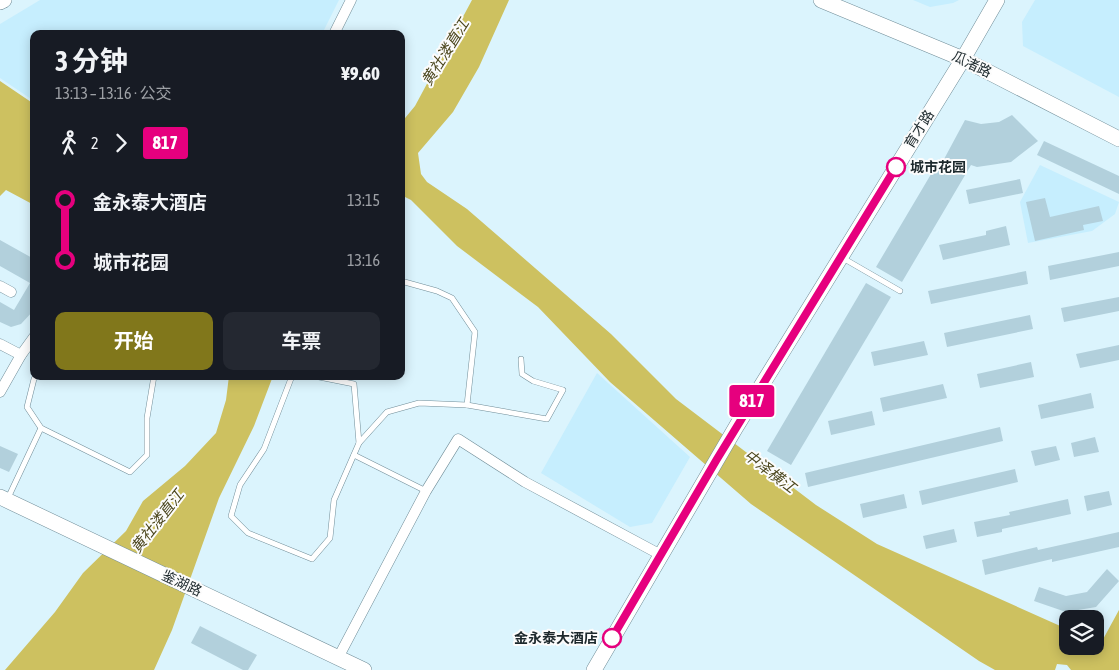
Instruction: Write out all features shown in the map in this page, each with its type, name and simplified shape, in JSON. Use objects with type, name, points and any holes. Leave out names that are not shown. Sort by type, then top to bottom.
[{"type":"street","points":[[0,2],[4,0]]},
{"type":"street","points":[[336,30],[351,0]]},
{"type":"street","name":"瓜渚路","points":[[821,0],[963,59],[1119,139]]},
{"type":"street","name":"育才路","points":[[594,670],[736,428],[963,59],[997,0]]},
{"type":"street","points":[[0,286],[11,292]]},
{"type":"street","points":[[0,392],[20,355],[30,342]]},
{"type":"street","points":[[0,344],[20,355]]},
{"type":"street","points":[[338,658],[426,491],[458,439],[525,482],[660,555]]},
{"type":"street","name":"鉴湖路","points":[[4,499],[364,670]]},
{"type":"lane","points":[[841,257],[900,291]]},
{"type":"lane","points":[[405,283],[437,291],[452,298],[475,332],[467,405]]},
{"type":"lane","points":[[290,380],[264,450],[240,485],[230,516],[248,533],[312,559],[330,538],[334,500],[359,443],[387,412],[419,403],[467,405],[547,419],[563,390],[533,381],[522,374],[521,359]]},
{"type":"lane","points":[[34,380],[27,407],[41,428],[130,472],[146,456],[147,418],[152,380]]},
{"type":"lane","points":[[334,380],[354,384],[359,443]]},
{"type":"lane","points":[[4,499],[41,428]]},
{"type":"lane","points":[[354,455],[426,491]]},
{"type":"shaded area","points":[[40,0],[339,0],[324,30],[30,30],[30,98],[0,78],[0,24]]},
{"type":"shaded area","points":[[913,0],[959,0],[953,3],[930,7]]},
{"type":"shaded area","points":[[1035,0],[1119,0],[1119,97],[1023,46],[1022,22]]},
{"type":"shaded area","points":[[1040,165],[1119,202],[1115,214],[1092,231],[1028,243],[1020,202]]},
{"type":"shaded area","points":[[597,373],[690,457],[652,523],[630,527],[541,473]]},
{"type":"water","points":[[472,0],[509,0],[479,67],[453,112],[418,153],[421,174],[427,182],[467,209],[611,334],[676,399],[816,505],[877,544],[1059,625],[1059,655],[1104,655],[1104,638],[1119,610],[1119,670],[1071,670],[1067,665],[1057,664],[1055,670],[995,670],[979,661],[751,504],[610,382],[538,307],[457,246],[411,200],[405,197],[405,118],[415,106]]},
{"type":"water","points":[[0,81],[30,101],[30,203],[6,190],[0,196]]},
{"type":"water","name":"黄社溇直江","points":[[228,380],[271,380],[254,426],[219,498],[172,630],[154,670],[5,670],[55,612],[83,573],[126,531],[143,501],[185,466],[216,433],[226,400]]},
{"type":"building","points":[[1012,115],[1038,141],[1011,162],[977,167],[971,165],[902,282],[876,267],[940,159],[943,161],[965,120],[981,124],[999,122]]},
{"type":"building","points":[[1044,141],[1119,176],[1119,194],[1037,155]]},
{"type":"building","points":[[1020,179],[1023,193],[969,204],[966,190]]},
{"type":"building","points":[[1045,198],[1050,217],[1099,206],[1103,221],[1083,225],[1084,230],[1035,241],[1026,202]]},
{"type":"building","points":[[1006,226],[1010,245],[943,260],[939,245],[986,235],[986,231]]},
{"type":"building","points":[[0,240],[30,257],[30,283],[0,266]]},
{"type":"building","points":[[1119,252],[1119,266],[1050,280],[1048,266]]},
{"type":"building","points":[[1026,271],[1028,284],[931,304],[928,291]]},
{"type":"building","points":[[30,283],[30,314],[21,324],[11,327],[0,322],[0,302],[14,310]]},
{"type":"building","points":[[866,283],[891,297],[791,465],[767,451]]},
{"type":"building","points":[[1119,297],[1119,311],[1064,322],[1061,308]]},
{"type":"building","points":[[1030,315],[1033,329],[947,347],[944,333]]},
{"type":"building","points":[[924,341],[928,355],[874,366],[871,352]]},
{"type":"building","points":[[1119,345],[1119,360],[1080,368],[1076,354]]},
{"type":"building","points":[[1031,362],[1034,377],[980,388],[977,374]]},
{"type":"building","points":[[943,384],[947,398],[883,412],[880,398]]},
{"type":"building","points":[[1091,393],[1094,408],[1041,419],[1038,405]]},
{"type":"building","points":[[872,411],[875,425],[831,435],[828,421]]},
{"type":"building","points":[[1000,427],[1003,441],[808,487],[805,473]]},
{"type":"building","points":[[1095,437],[1099,452],[1074,457],[1071,443]]},
{"type":"building","points":[[0,446],[18,454],[9,472],[0,468]]},
{"type":"building","points":[[1056,446],[1060,460],[1035,466],[1031,451]]},
{"type":"building","points":[[1015,469],[1018,482],[922,505],[919,491]]},
{"type":"building","points":[[1109,491],[1112,505],[1087,511],[1084,496]]},
{"type":"building","points":[[904,494],[907,508],[863,518],[860,504]]},
{"type":"building","points":[[1068,499],[1071,514],[1002,529],[1002,532],[977,537],[974,522],[1010,515],[1009,512]]},
{"type":"building","points":[[954,529],[957,542],[926,549],[923,536]]},
{"type":"building","points":[[1119,532],[1119,547],[1052,562],[1052,559],[985,575],[982,560],[1037,547],[1038,550]]},
{"type":"building","points":[[1107,569],[1119,581],[1096,607],[1060,610],[1034,601],[1039,587],[1066,596],[1087,592]]},
{"type":"building","points":[[200,626],[257,655],[248,670],[243,670],[191,643]]},
{"type":"bus line","name":"817","points":[[612,638],[717,459],[896,167]]},
{"type":"place","name":"城市花园","points":[[896,167]]},
{"type":"place","name":"金永泰大酒店","points":[[612,638]]},
{"type":"water label","name":"中泽横江","points":[[770,471]]}]
